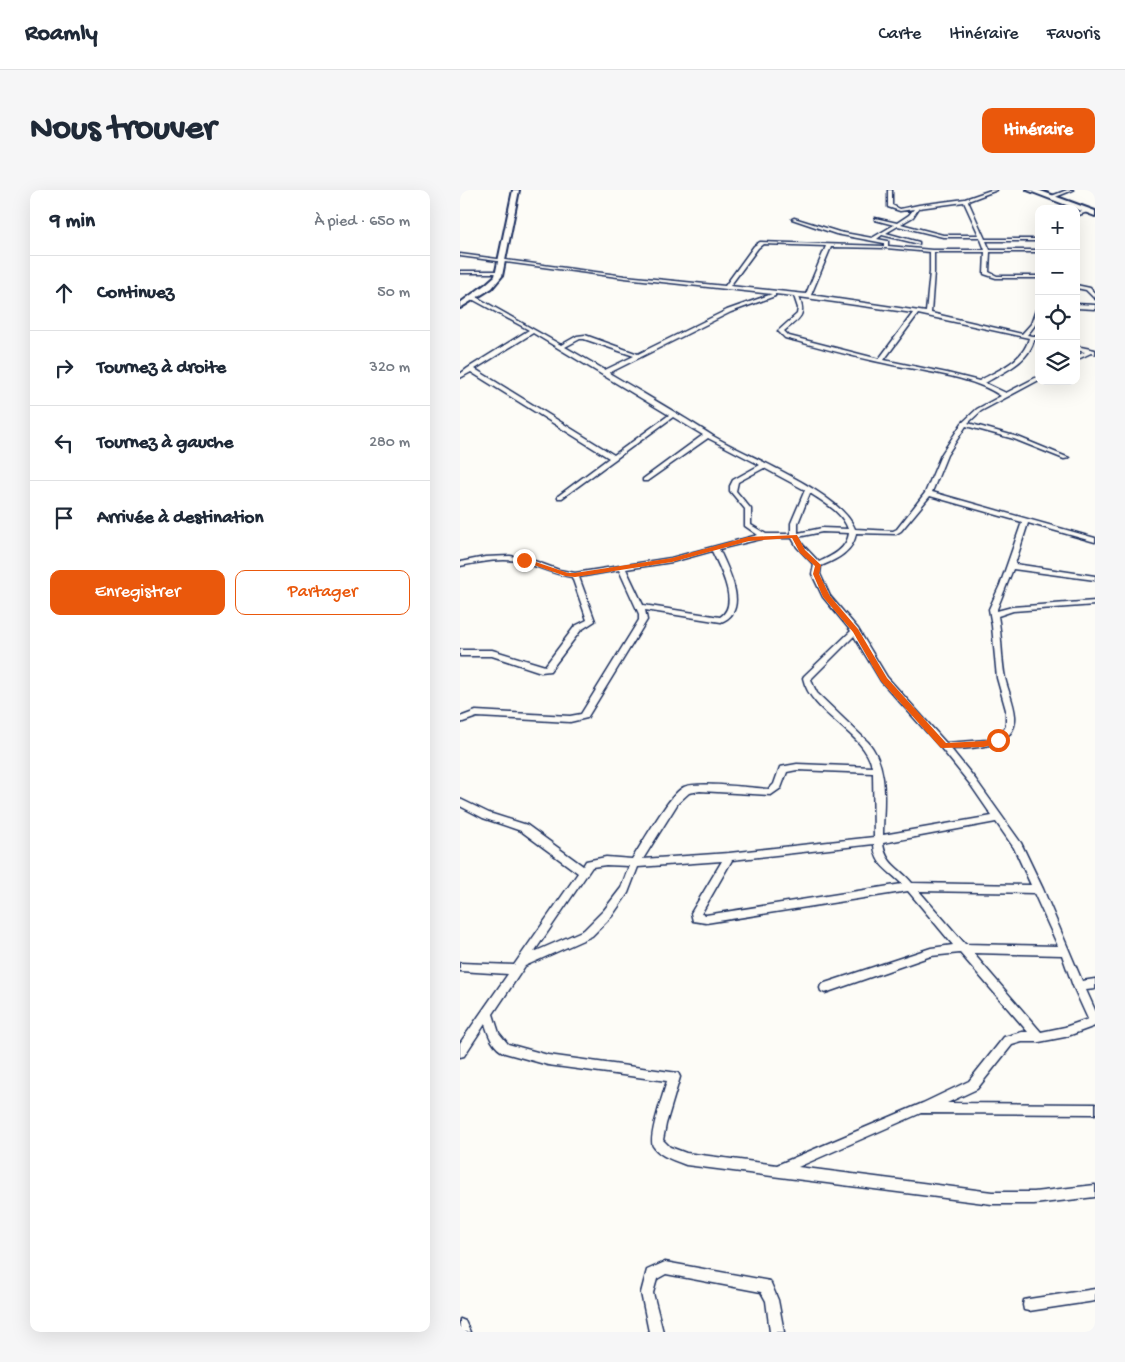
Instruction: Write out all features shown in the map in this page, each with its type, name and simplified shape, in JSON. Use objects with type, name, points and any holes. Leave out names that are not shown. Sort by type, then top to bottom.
[{"type":"highway","points":[[1031,190],[1091,212]]},
{"type":"main road","points":[[460,306],[489,286],[499,272],[516,190]]},
{"type":"street","points":[[890,190],[890,206],[902,210],[966,200],[994,190]]},
{"type":"street","points":[[1051,198],[1071,190]]},
{"type":"street","points":[[966,200],[988,251],[986,273],[990,276],[1035,277]]},
{"type":"street","points":[[873,239],[911,216],[919,206]]},
{"type":"street","points":[[794,219],[838,233],[886,242],[886,247]]},
{"type":"street","points":[[878,219],[943,236],[1035,240]]},
{"type":"street","points":[[882,234],[917,243]]},
{"type":"street","points":[[727,287],[759,244],[768,242],[932,251],[1035,251]]},
{"type":"street","points":[[808,296],[829,245]]},
{"type":"street","points":[[928,314],[932,251]]},
{"type":"street","points":[[460,255],[808,296],[928,314],[1035,338]]},
{"type":"street","points":[[460,272],[499,272]]},
{"type":"street","points":[[1080,287],[1088,289],[1095,296]]},
{"type":"street","points":[[606,372],[729,311],[759,299],[779,294]]},
{"type":"street","points":[[796,295],[802,308],[799,315],[784,326],[781,331],[787,337],[880,361],[980,382],[993,387],[1006,396]]},
{"type":"street","points":[[474,298],[606,372],[708,435],[837,509],[848,521],[852,531],[852,538],[848,546],[830,560],[818,565]]},
{"type":"street","points":[[1080,306],[1095,307]]},
{"type":"street","points":[[880,361],[917,312]]},
{"type":"street","points":[[1024,335],[1035,321]]},
{"type":"street","points":[[460,376],[532,331]]},
{"type":"street","points":[[561,347],[579,337],[586,337],[640,356]]},
{"type":"street","points":[[980,382],[1021,358],[1029,349],[1032,337]]},
{"type":"street","points":[[1080,349],[1093,352]]},
{"type":"street","points":[[1080,357],[1093,352]]},
{"type":"street","points":[[470,369],[614,458]]},
{"type":"street","points":[[460,564],[483,559],[524,560],[567,575],[575,575],[672,560],[765,536],[794,536],[822,530],[884,533],[899,530],[928,493],[944,455],[964,424],[980,410],[1035,380]]},
{"type":"street","points":[[560,497],[674,414]]},
{"type":"street","points":[[964,424],[1016,438],[1066,458]]},
{"type":"street","points":[[645,480],[708,435]]},
{"type":"street","points":[[764,466],[735,481],[733,491],[748,509],[748,526],[765,536]]},
{"type":"street","points":[[808,491],[793,522],[794,536],[802,552],[818,565]]},
{"type":"street","points":[[928,493],[1093,537]]},
{"type":"street","points":[[944,746],[984,744],[998,740],[1006,733],[1010,725],[1012,717],[1001,678],[997,624],[993,609],[1026,520]]},
{"type":"street","points":[[640,607],[721,620],[728,618],[732,612],[732,592],[715,548]]},
{"type":"street","points":[[777,1171],[974,1086],[1008,1041],[1022,1037],[1039,1037],[1065,1032],[1095,1021],[1091,1005],[1078,986],[1065,951],[1018,846],[944,746],[884,680],[856,631],[827,597],[816,574],[818,565]]},
{"type":"street","points":[[1010,566],[1095,578]]},
{"type":"street","points":[[460,720],[476,714],[570,719],[584,716],[643,620],[640,607],[622,568]]},
{"type":"street","points":[[460,653],[492,654],[540,669],[547,668],[578,628],[592,621],[575,575]]},
{"type":"street","points":[[995,602],[1012,609]]},
{"type":"street","points":[[994,615],[1012,609],[1095,603]]},
{"type":"street","points":[[856,631],[807,678],[806,682],[815,696],[870,750],[878,770],[878,840],[879,851],[884,863],[910,887],[1039,1037]]},
{"type":"street","points":[[460,967],[519,966],[588,933],[625,890],[635,863],[675,801],[686,790],[700,788],[771,792],[778,786],[783,769],[797,767],[878,770]]},
{"type":"street","points":[[460,802],[486,816],[524,828],[584,872]]},
{"type":"street","points":[[461,1049],[589,864],[598,862],[635,863],[729,857],[878,840],[998,818]]},
{"type":"street","points":[[729,857],[696,912],[697,918],[706,920],[910,887],[1038,889]]},
{"type":"street","points":[[825,988],[931,952],[963,948],[1065,951]]},
{"type":"street","points":[[1078,986],[1095,984]]},
{"type":"street","points":[[487,1013],[494,1036],[505,1048],[548,1060],[674,1077],[660,1124],[657,1142],[666,1151],[686,1159],[992,1198],[1034,1198],[1095,1191]]},
{"type":"street","points":[[921,1108],[1095,1109]]},
{"type":"street","points":[[656,1332],[647,1293],[652,1275],[665,1268],[766,1286],[772,1300],[777,1332]]},
{"type":"street","points":[[1029,1305],[1095,1295]]},
{"type":"street","points":[[460,1326],[463,1332]]},
{"type":"route","points":[[524,560],[567,575],[575,575],[672,560],[748,539],[765,536],[794,536],[802,552],[818,565],[816,574],[827,597],[856,631],[884,680],[944,746],[984,744],[998,740]]}]
